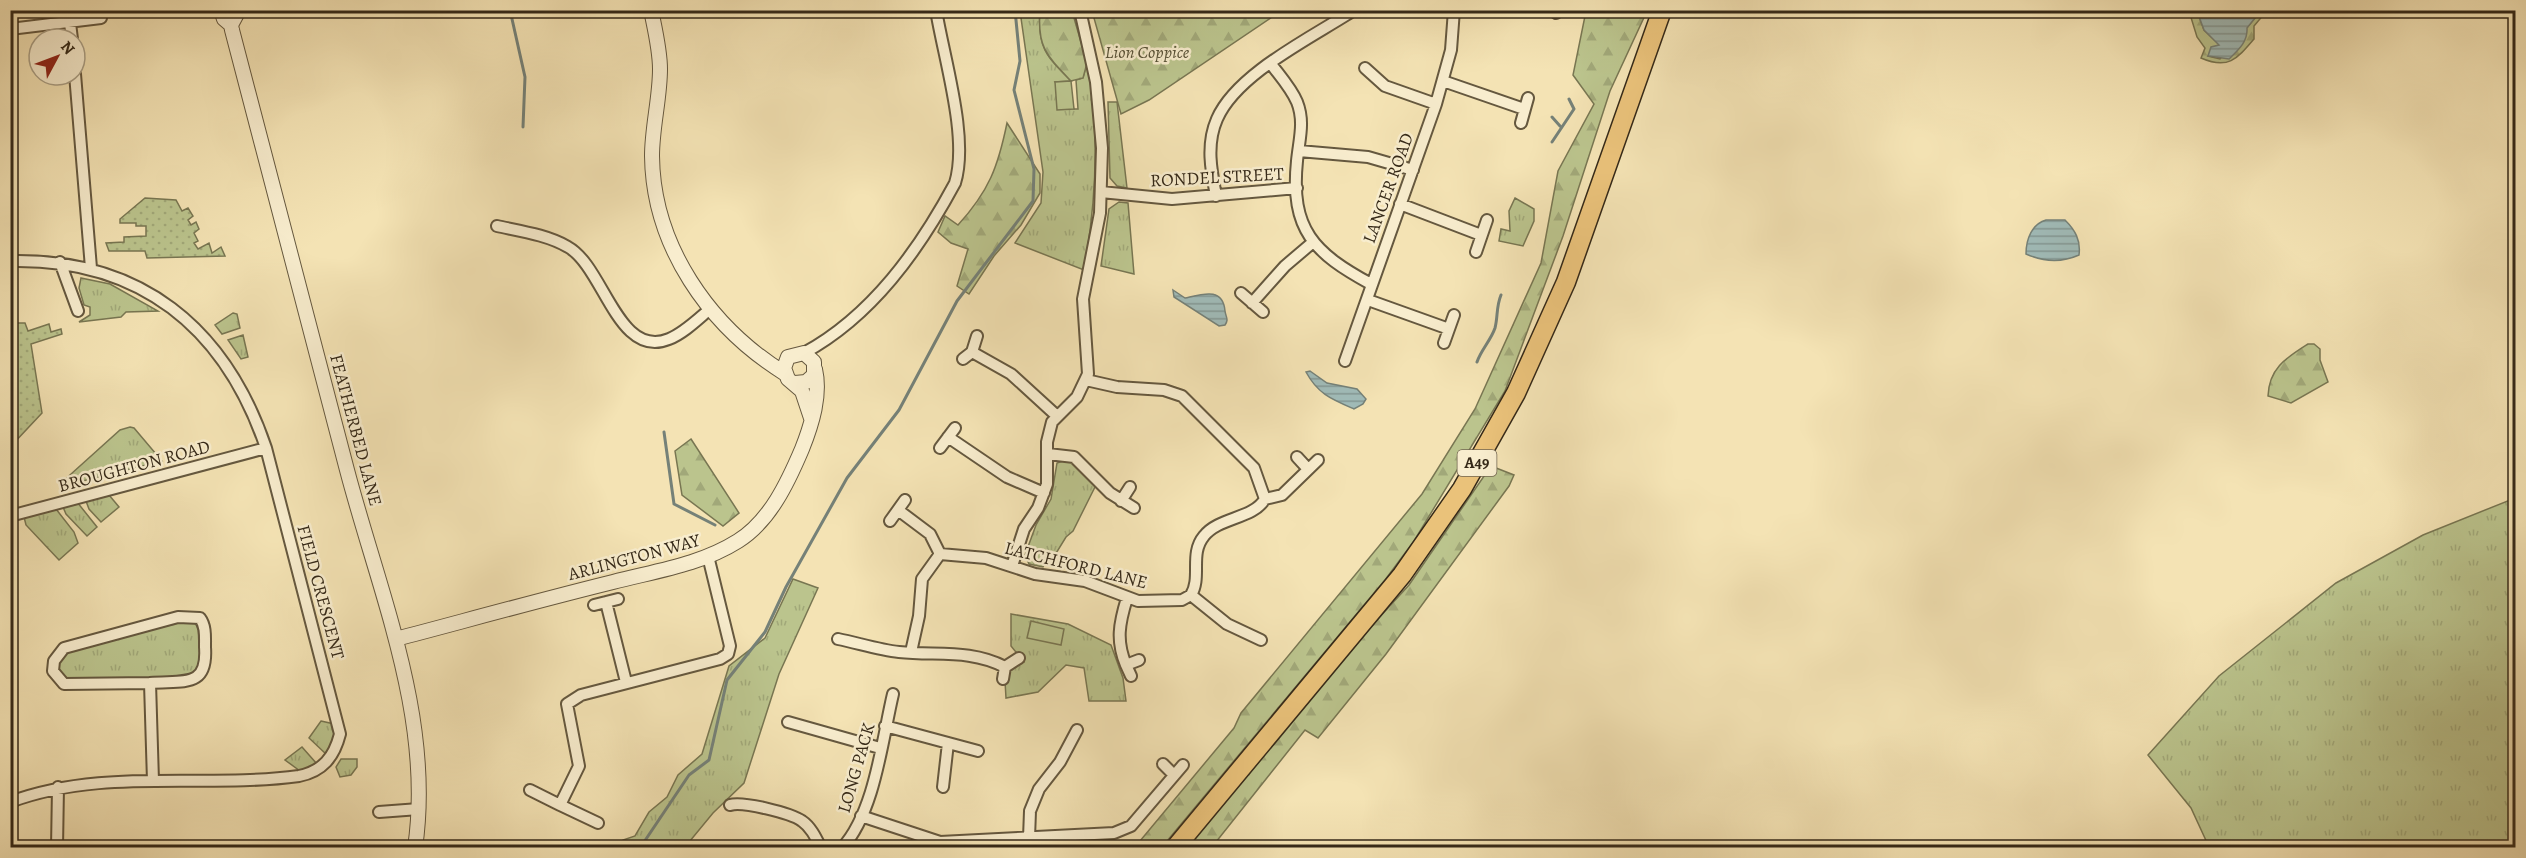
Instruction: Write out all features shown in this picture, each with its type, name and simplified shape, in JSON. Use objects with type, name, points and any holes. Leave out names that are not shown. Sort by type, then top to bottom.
[{"type":"highway","name":"A49","points":[[1175,848],[1402,574],[1462,489],[1516,393],[1566,282],[1662,10]]},
{"type":"street","name":"FEATHERBED LANE","points":[[221,10],[224,19],[235,16],[348,476],[396,639],[416,738],[418,809],[415,848]]},
{"type":"street","points":[[651,10],[660,66],[653,127],[655,190],[664,226],[681,266],[710,309],[729,329],[795,383],[802,391],[811,418]]},
{"type":"street","points":[[795,383],[806,382],[811,362],[830,339],[870,305],[893,278],[955,183],[959,169],[960,140],[936,10]]},
{"type":"street","points":[[1012,566],[1024,529],[1044,492],[1048,476],[1049,429],[1057,416],[1077,397],[1086,380],[1088,364],[1083,326],[1083,299],[1095,244],[1101,192],[1102,148],[1096,82],[1080,10]]},
{"type":"street","points":[[1216,196],[1210,151],[1216,120],[1230,97],[1271,64],[1353,10]]},
{"type":"street","name":"LANCER ROAD","points":[[1371,284],[1443,81],[1451,50],[1454,10]]},
{"type":"street","points":[[10,28],[101,18]]},
{"type":"street","points":[[70,23],[70,27]]},
{"type":"street","points":[[1271,64],[1297,102],[1302,130],[1297,189]]},
{"type":"street","points":[[1365,68],[1385,86],[1436,104]]},
{"type":"street","points":[[1443,81],[1524,109]]},
{"type":"street","points":[[69,281],[87,267],[76,87]]},
{"type":"street","points":[[1521,123],[1528,98]]},
{"type":"street","points":[[1299,151],[1368,157],[1413,170]]},
{"type":"street","name":"RONDEL STREET","points":[[1101,192],[1154,199],[1297,189],[1304,228],[1312,243],[1327,258],[1371,284]]},
{"type":"street","points":[[1400,204],[1481,235]]},
{"type":"street","points":[[1476,252],[1487,220]]},
{"type":"street","points":[[497,226],[569,247],[581,258],[601,286],[624,325],[639,339],[657,343],[671,338],[710,309]]},
{"type":"street","points":[[1252,303],[1285,266],[1312,243]]},
{"type":"street","name":"FIELD CRESCENT","points":[[10,261],[60,262],[112,274],[171,307],[221,356],[241,386],[253,410],[266,448],[339,722],[340,734],[333,755],[320,769],[299,776],[93,782],[58,787],[10,802]]},
{"type":"street","points":[[60,262],[69,281],[78,311]]},
{"type":"street","points":[[1345,362],[1368,300],[1371,284]]},
{"type":"street","points":[[1241,293],[1263,312]]},
{"type":"street","points":[[1368,300],[1449,329]]},
{"type":"street","points":[[1444,343],[1454,315]]},
{"type":"street","points":[[977,336],[967,355],[1011,374],[1057,416]]},
{"type":"street","points":[[753,349],[811,362]]},
{"type":"street","points":[[784,373],[784,364],[788,357]]},
{"type":"street","name":"ARLINGTON WAY","points":[[396,639],[678,567],[739,541],[759,524],[787,482],[805,442],[819,386],[811,362]]},
{"type":"street","points":[[1086,380],[1117,387],[1164,390],[1182,396],[1254,468],[1265,499]]},
{"type":"street","points":[[940,448],[951,432],[1007,477],[1044,492]]},
{"type":"street","name":"BROUGHTON ROAD","points":[[10,516],[266,448]]},
{"type":"street","points":[[1048,454],[1074,457],[1096,481],[1120,501],[1134,508]]},
{"type":"street","points":[[1297,457],[1308,469]]},
{"type":"street","points":[[1260,640],[1227,624],[1191,595],[1195,585],[1196,551],[1203,538],[1216,525],[1260,506],[1265,499],[1282,495],[1318,460]]},
{"type":"street","points":[[1120,501],[1130,487]]},
{"type":"street","points":[[890,521],[905,500]]},
{"type":"street","points":[[898,510],[930,534],[940,554],[922,579],[919,593],[919,616],[911,652]]},
{"type":"street","name":"LATCHFORD LANE","points":[[940,554],[986,558],[1049,577],[1085,581],[1127,598],[1149,602],[1182,600],[1191,595]]},
{"type":"street","points":[[561,805],[579,766],[567,704],[581,695],[720,659],[728,654],[730,646],[708,556]]},
{"type":"street","points":[[1127,598],[1118,634],[1119,646],[1129,671],[1139,660]]},
{"type":"street","points":[[594,605],[618,599]]},
{"type":"street","points":[[606,602],[626,682]]},
{"type":"street","points":[[188,615],[200,618],[204,627],[207,664],[202,675],[192,679],[150,683],[73,686],[57,678],[53,670],[54,661],[63,648],[178,617],[188,615]]},
{"type":"street","points":[[838,639],[939,656],[968,653],[987,658],[1005,667]]},
{"type":"street","points":[[1003,679],[1005,667],[1018,658]]},
{"type":"street","points":[[150,683],[153,781]]},
{"type":"street","name":"LONG PACK","points":[[842,848],[861,816],[893,694]]},
{"type":"street","points":[[788,722],[804,734],[880,748]]},
{"type":"street","points":[[885,726],[978,751]]},
{"type":"street","points":[[1029,838],[1030,811],[1039,789],[1060,762],[1077,730]]},
{"type":"street","points":[[943,787],[948,743]]},
{"type":"street","points":[[1163,764],[1174,775]]},
{"type":"street","points":[[861,816],[954,845],[1029,838],[1088,842],[1131,826],[1183,765]]},
{"type":"street","points":[[57,848],[58,787]]},
{"type":"street","points":[[530,790],[598,823]]},
{"type":"street","points":[[737,800],[796,817],[808,826],[821,848]]},
{"type":"street","points":[[379,813],[418,809]]},
{"type":"green space","name":"Lion Coppice","points":[[1092,10],[1281,11],[1149,100],[1121,114]]},
{"type":"green space","points":[[1020,11],[1040,11],[1040,34],[1045,50],[1055,65],[1071,81],[1055,82],[1074,109],[1078,109],[1076,80],[1083,78],[1087,63],[1094,114],[1095,166],[1094,193],[1084,270],[1015,243],[1041,203],[1043,172]]},
{"type":"green space","points":[[1040,11],[1072,11],[1087,63],[1083,78],[1071,81],[1045,50],[1040,34]]},
{"type":"green space","points":[[1586,11],[1647,11],[1610,91],[1563,236],[1505,391],[1414,541],[1385,580],[1162,847],[1135,847],[1234,728],[1241,713],[1422,494],[1475,409],[1541,263],[1558,171],[1594,104],[1573,75]]},
{"type":"green space","points":[[2189,11],[2197,11],[2204,30],[2220,45],[2208,56],[2220,59],[2255,18],[2254,11],[2265,13],[2254,26],[2254,39],[2242,52],[2225,63],[2218,63],[2201,58],[2205,48],[2197,37]]},
{"type":"green space","points":[[1071,81],[1074,109],[1057,110],[1055,82]]},
{"type":"green space","points":[[1108,102],[1117,102],[1127,188],[1117,186],[1110,178]]},
{"type":"green space","points":[[1007,123],[1040,174],[1040,193],[1021,225],[994,256],[969,294],[957,286],[968,249],[951,243],[938,232],[945,216],[958,225],[985,189],[996,166]]},
{"type":"green space","points":[[145,198],[176,200],[182,211],[188,208],[193,216],[188,220],[191,225],[196,222],[199,229],[194,233],[198,241],[194,243],[198,249],[209,243],[212,253],[221,247],[225,256],[147,258],[145,251],[109,251],[106,243],[124,242],[124,237],[146,236],[146,226],[136,226],[136,223],[120,223],[120,219]]},
{"type":"green space","points":[[1515,198],[1534,209],[1534,221],[1523,246],[1499,241],[1501,229],[1510,231],[1509,211]]},
{"type":"green space","points":[[1119,202],[1128,203],[1134,274],[1101,266],[1109,209]]},
{"type":"green space","points":[[81,278],[110,284],[158,311],[126,312],[121,317],[79,322],[90,315],[90,307],[84,305],[79,288]]},
{"type":"green space","points":[[233,313],[237,314],[240,328],[222,334],[215,325]]},
{"type":"green space","points":[[11,323],[25,323],[28,331],[49,324],[51,332],[61,329],[62,334],[31,344],[42,413],[11,446],[11,414],[16,411],[14,366],[11,361]]},
{"type":"green space","points":[[243,335],[248,357],[241,359],[228,340]]},
{"type":"green space","points":[[2308,344],[2314,344],[2320,349],[2320,360],[2328,382],[2291,403],[2268,396],[2275,371],[2286,359]]},
{"type":"green space","points":[[134,428],[162,461],[63,486],[61,483],[120,430]]},
{"type":"green space","points":[[691,439],[739,513],[723,526],[682,495],[675,451]]},
{"type":"green space","points":[[1069,459],[1096,485],[1073,531],[1066,537],[1055,555],[1049,554],[1043,567],[1029,564],[1025,555],[1036,525],[1051,499],[1057,463]]},
{"type":"green space","points":[[1491,466],[1514,475],[1509,486],[1386,654],[1318,738],[1305,730],[1212,847],[1186,848],[1334,667],[1409,585]]},
{"type":"green space","points":[[109,495],[119,507],[101,522],[89,509],[86,501]]},
{"type":"green space","points":[[2515,498],[2515,847],[2209,847],[2191,808],[2148,755],[2219,676],[2336,583],[2423,535]]},
{"type":"green space","points":[[77,502],[97,527],[87,536],[66,514],[63,507]]},
{"type":"green space","points":[[56,509],[74,532],[78,543],[59,560],[26,525],[24,517]]},
{"type":"green space","points":[[793,579],[818,588],[779,674],[744,783],[713,813],[685,847],[622,847],[623,840],[635,836],[649,812],[667,797],[678,775],[702,754],[729,666],[765,638]]},
{"type":"green space","points":[[1011,614],[1068,624],[1111,645],[1123,678],[1126,701],[1089,701],[1084,668],[1066,665],[1038,692],[1006,698],[1005,681],[1012,668],[1024,662],[1011,646]]},
{"type":"green space","points":[[187,618],[196,625],[201,637],[203,662],[196,673],[186,676],[74,682],[63,678],[57,671],[60,656],[67,651]]},
{"type":"green space","points":[[1031,621],[1064,629],[1061,645],[1027,638]]},
{"type":"green space","points":[[321,721],[334,724],[336,732],[327,755],[309,738]]},
{"type":"green space","points":[[302,747],[317,764],[300,771],[285,760]]},
{"type":"green space","points":[[341,759],[357,759],[357,767],[351,775],[340,777],[336,767]]},
{"type":"water","points":[[2197,11],[2254,11],[2255,18],[2247,28],[2242,45],[2229,59],[2208,56],[2211,47],[2219,45],[2204,30]]},
{"type":"water","points":[[2046,220],[2065,220],[2069,224],[2078,240],[2079,255],[2052,260],[2039,259],[2026,254],[2031,233],[2037,225]]},
{"type":"water","points":[[1173,290],[1185,298],[1205,294],[1216,295],[1223,303],[1227,320],[1225,325],[1219,326],[1174,297]]},
{"type":"water","points":[[1310,371],[1327,383],[1357,389],[1366,399],[1363,404],[1354,409],[1338,402],[1315,386],[1306,372]]},
{"type":"waterway","points":[[510,10],[525,77],[523,127]]},
{"type":"waterway","points":[[640,848],[689,775],[709,760],[727,680],[765,632],[786,587],[847,478],[899,410],[957,301],[1033,201],[1034,169],[1014,90],[1020,61],[1015,10]]},
{"type":"waterway","points":[[1552,142],[1574,109],[1569,99]]},
{"type":"waterway","points":[[1552,117],[1560,126]]},
{"type":"waterway","points":[[1477,362],[1495,328],[1501,295]]},
{"type":"waterway","points":[[664,432],[674,504],[715,525]]}]
